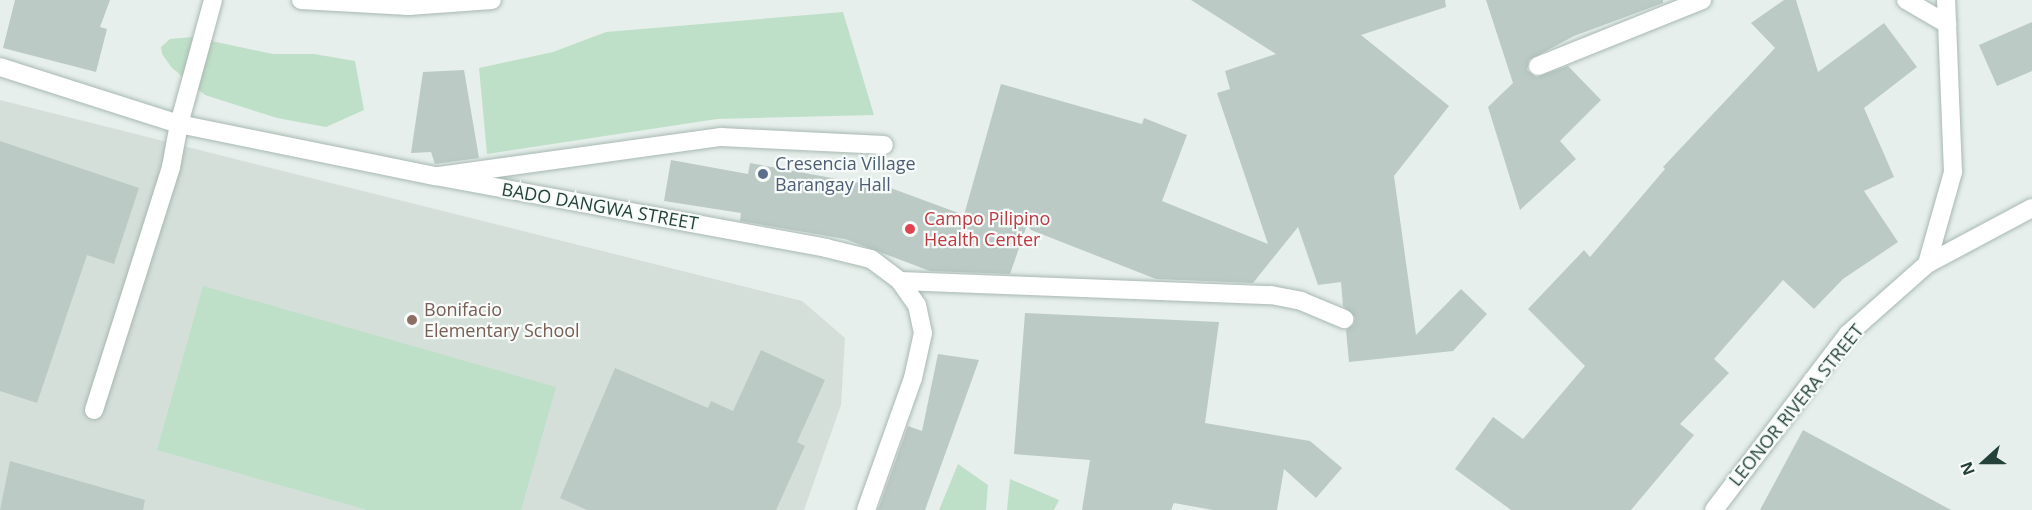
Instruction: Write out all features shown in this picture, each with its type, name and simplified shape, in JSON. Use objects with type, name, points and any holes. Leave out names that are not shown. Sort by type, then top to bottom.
[{"type":"street","points":[[94,410],[171,167],[179,124],[213,0]]},
{"type":"street","points":[[301,0],[409,6],[492,0]]},
{"type":"street","points":[[1538,66],[1702,0]]},
{"type":"street","points":[[1906,0],[1947,24]]},
{"type":"street","points":[[1927,264],[1953,172],[1946,0]]},
{"type":"street","name":"BADO DANGWA STREET","points":[[0,67],[179,124],[435,176],[826,248],[871,259],[900,281],[917,305],[923,333],[913,378],[866,510]]},
{"type":"street","points":[[435,176],[722,137],[884,145]]},
{"type":"street","name":"LEONOR RIVERA STREET","points":[[1714,510],[1848,334],[1927,264],[2032,208]]},
{"type":"street","points":[[900,281],[1271,295],[1301,301],[1344,319]]},
{"type":"shaded area","name":"Bonifacio Elementary School","points":[[0,100],[802,301],[845,338],[841,405],[804,510],[0,510]]},
{"type":"green space","points":[[843,12],[874,115],[717,119],[487,154],[479,68],[553,52],[606,32]]},
{"type":"green space","points":[[193,37],[273,54],[314,54],[355,61],[364,110],[326,127],[277,118],[205,95],[172,68],[162,54],[161,47],[170,39]]},
{"type":"green space","points":[[203,286],[556,387],[521,510],[367,510],[157,450]]},
{"type":"green space","points":[[958,464],[988,485],[986,510],[939,510]]},
{"type":"green space","points":[[1010,479],[1059,500],[1054,510],[1007,510]]},
{"type":"building","points":[[15,0],[110,0],[100,27],[107,29],[96,72],[3,48]]},
{"type":"building","points":[[1191,0],[1445,0],[1446,7],[1361,35],[1449,106],[1394,176],[1416,335],[1461,289],[1487,314],[1453,351],[1349,362],[1346,330],[1354,324],[1355,317],[1343,306],[1341,282],[1318,285],[1298,227],[1253,283],[1156,279],[1031,230],[1027,225],[1010,274],[930,271],[845,239],[740,221],[741,213],[664,201],[671,160],[748,174],[750,163],[876,186],[877,183],[964,215],[1001,84],[1142,124],[1144,118],[1187,135],[1162,201],[1268,244],[1217,93],[1230,89],[1225,71],[1276,54]]},
{"type":"building","points":[[1486,0],[1663,0],[1663,3],[1574,36],[1529,60],[1527,70],[1536,77],[1568,66],[1601,100],[1560,141],[1576,159],[1520,210],[1488,107],[1513,83]]},
{"type":"building","points":[[1784,0],[1796,0],[1818,72],[1884,23],[1917,67],[1864,108],[1894,177],[1864,191],[1898,242],[1843,279],[1814,309],[1783,280],[1714,359],[1729,373],[1680,424],[1694,435],[1631,510],[1511,510],[1455,469],[1493,417],[1523,439],[1585,366],[1528,309],[1584,250],[1590,257],[1665,169],[1663,167],[1775,48],[1751,23]]},
{"type":"building","points":[[2032,22],[2032,71],[1997,86],[1979,45]]},
{"type":"building","points":[[464,70],[479,158],[435,164],[431,152],[411,153],[423,72]]},
{"type":"building","points":[[0,141],[139,188],[114,264],[87,255],[37,403],[0,391]]},
{"type":"building","points":[[1025,313],[1219,322],[1205,423],[1310,441],[1342,468],[1316,498],[1284,469],[1277,510],[1213,510],[1174,503],[1171,510],[1082,510],[1090,460],[1014,454]]},
{"type":"building","points":[[761,350],[825,380],[797,442],[805,446],[776,510],[587,510],[560,498],[615,368],[708,408],[711,401],[733,411]]},
{"type":"building","points":[[938,354],[979,360],[925,510],[878,510],[908,426],[922,431]]},
{"type":"building","points":[[1803,430],[1951,510],[1760,510]]},
{"type":"building","points":[[10,461],[145,500],[143,510],[0,510]]},
{"type":"place","name":"Cresencia Village Barangay Hall","points":[[763,174]]},
{"type":"place","name":"Campo Pilipino Health Center","points":[[910,229]]},
{"type":"place","name":"Bonifacio Elementary School","points":[[412,320]]}]
